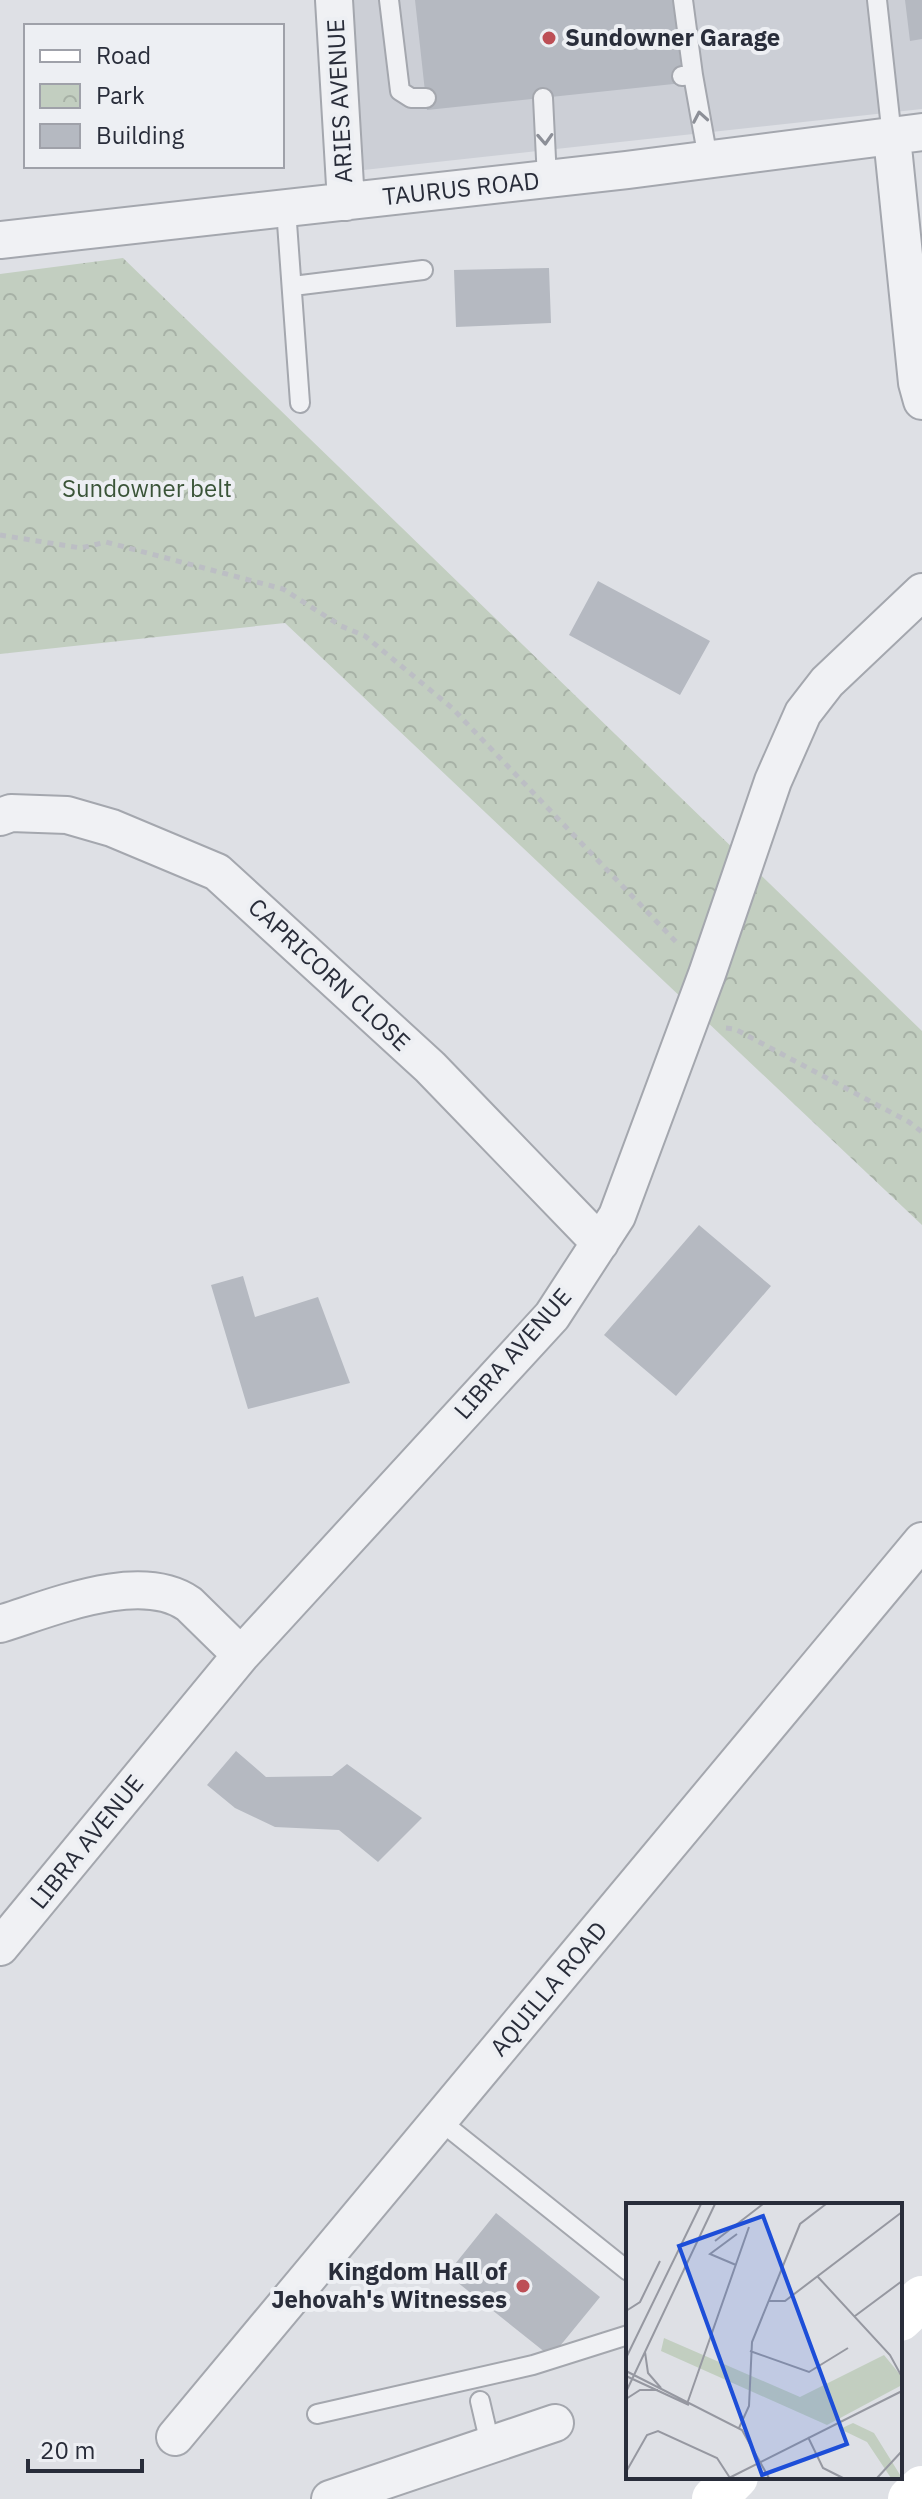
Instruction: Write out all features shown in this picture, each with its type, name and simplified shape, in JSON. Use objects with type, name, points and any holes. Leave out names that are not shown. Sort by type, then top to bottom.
[{"type":"main road","points":[[902,2317],[922,2298]]},
{"type":"main road","points":[[714,2499],[734,2479]]},
{"type":"main road","points":[[910,2499],[922,2488]]},
{"type":"street","name":"ARIES AVENUE","points":[[334,0],[346,202]]},
{"type":"street","name":"TAURUS ROAD","points":[[0,240],[907,135]]},
{"type":"street","points":[[907,135],[917,383],[922,401]]},
{"type":"street","name":"LIBRA AVENUE","points":[[0,1947],[241,1655],[552,1316],[617,1216],[707,974],[773,781],[803,713],[827,682],[922,592]]},
{"type":"street","name":"CAPRICORN CLOSE","points":[[0,817],[11,813],[67,815],[112,828],[217,872],[430,1067],[600,1243]]},
{"type":"street","name":"AQUILLA ROAD","points":[[175,2437],[922,1541]]},
{"type":"street","points":[[0,1624],[87,1597],[140,1590],[159,1592],[189,1604],[241,1655]]},
{"type":"street","points":[[330,2499],[555,2423]]},
{"type":"lane","points":[[389,0],[400,91],[411,98],[426,98]]},
{"type":"lane","points":[[683,0],[688,75],[708,159]]},
{"type":"lane","points":[[877,0],[907,135]]},
{"type":"lane","points":[[543,98],[547,179]]},
{"type":"lane","points":[[286,209],[300,403]]},
{"type":"lane","points":[[293,286],[423,270]]},
{"type":"lane","points":[[439,2120],[626,2269]]},
{"type":"lane","points":[[317,2414],[533,2365],[626,2336]]},
{"type":"lane","points":[[480,2401],[490,2444]]},
{"type":"path","points":[[0,535],[81,548],[106,542],[283,589],[341,626],[365,636],[452,708],[707,974]]},
{"type":"path","points":[[688,1026],[735,1029],[909,1122],[922,1132]]},
{"type":"shaded area","points":[[321,0],[922,0],[922,109],[336,173]]},
{"type":"green space","name":"Sundowner belt","points":[[123,258],[922,1031],[922,1225],[285,623],[0,654],[0,274]]},
{"type":"building","name":"Sundowner Garage","points":[[415,0],[673,0],[683,83],[427,110]]},
{"type":"building","points":[[905,0],[922,0],[922,39],[910,41]]},
{"type":"building","points":[[549,268],[551,323],[456,327],[454,270]]},
{"type":"building","points":[[598,581],[710,641],[680,695],[569,635]]},
{"type":"building","points":[[699,1225],[771,1286],[676,1396],[604,1335]]},
{"type":"building","points":[[243,1276],[255,1317],[318,1297],[350,1383],[248,1409],[211,1285]]},
{"type":"building","points":[[236,1751],[266,1777],[332,1776],[347,1764],[422,1818],[378,1862],[339,1830],[275,1827],[235,1808],[207,1785]]},
{"type":"building","name":"Kingdom Hall of Jehovah's Witnesses","points":[[496,2213],[600,2297],[551,2357],[447,2274]]},
{"type":"place","name":"Sundowner Garage","points":[[549,38]]},
{"type":"place","name":"Kingdom Hall of Jehovah's Witnesses","points":[[523,2286]]}]
